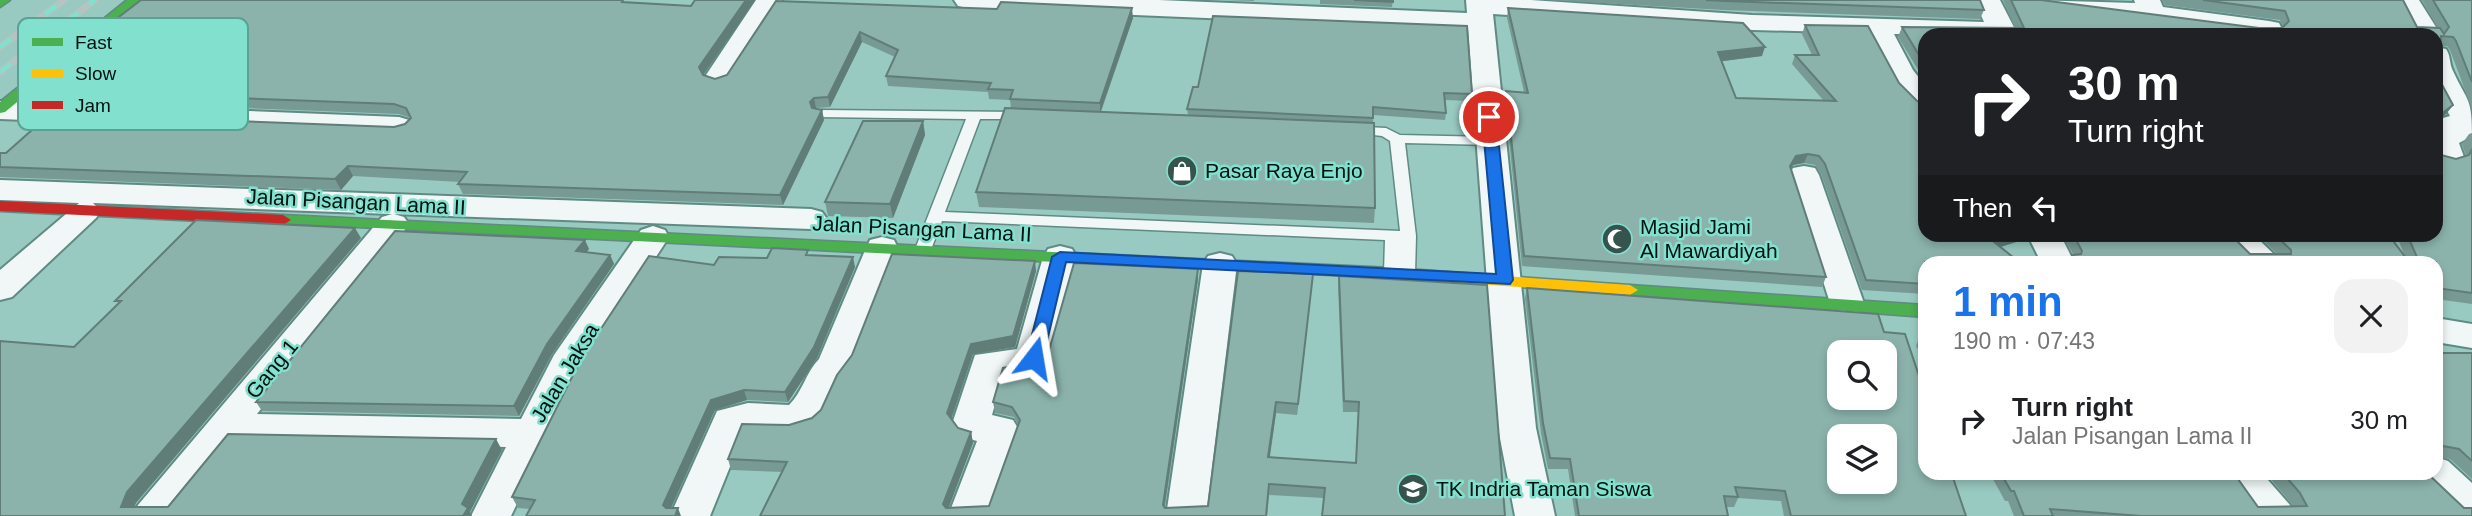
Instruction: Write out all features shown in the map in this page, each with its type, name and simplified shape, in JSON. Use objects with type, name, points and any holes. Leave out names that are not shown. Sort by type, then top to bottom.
[{"type":"street","points":[[113,18],[135,0]]},
{"type":"street","points":[[718,78],[769,0]]},
{"type":"street","points":[[967,0],[1479,9],[1746,23],[1877,28],[1916,24],[1955,28]]},
{"type":"street","points":[[1726,0],[1746,23]]},
{"type":"street","points":[[1827,0],[1836,26]]},
{"type":"street","points":[[1987,0],[2001,28]]},
{"type":"street","points":[[2042,0],[2149,7],[2264,28]]},
{"type":"street","points":[[2406,0],[2421,28]]},
{"type":"street","points":[[1479,9],[1517,428],[1535,516]]},
{"type":"street","points":[[1877,28],[1900,73],[1918,95]]},
{"type":"street","points":[[2443,78],[2461,110],[2454,137]]},
{"type":"street","points":[[0,110],[18,95]]},
{"type":"street","points":[[0,110],[18,111]]},
{"type":"street","points":[[248,120],[399,126]]},
{"type":"street","points":[[1804,175],[1848,306]]},
{"type":"street","points":[[3,205],[811,219]]},
{"type":"street","name":"Jalan Pisangan Lama II","points":[[3,205],[922,252],[1220,264],[1505,280],[1918,311]]},
{"type":"street","points":[[0,289],[85,211]]},
{"type":"street","name":"Gang 1","points":[[152,516],[393,224]]},
{"type":"street","name":"Jalan Jaksa","points":[[491,516],[530,433],[567,364],[653,237]]},
{"type":"street","points":[[2241,242],[2258,256]]},
{"type":"street","points":[[690,516],[730,421],[748,417],[792,419],[808,409],[822,378],[834,365],[882,248]]},
{"type":"street","points":[[968,516],[1000,430],[972,426],[988,365],[1032,361],[1060,257]]},
{"type":"street","points":[[1186,516],[1220,264]]},
{"type":"street","points":[[2443,331],[2472,337]]},
{"type":"street","points":[[224,428],[530,433]]},
{"type":"street","points":[[2245,480],[2276,516]]},
{"type":"street","points":[[2443,480],[2472,507]]},
{"type":"lane","points":[[822,114],[1031,116]]},
{"type":"lane","points":[[922,252],[975,114]]},
{"type":"lane","points":[[1339,128],[1378,130],[1396,139],[1491,141]]},
{"type":"lane","points":[[1396,139],[1401,236],[1400,274]]},
{"type":"lane","points":[[937,216],[1401,236]]},
{"type":"building","points":[[141,0],[623,0],[622,2],[691,6],[695,0],[746,0],[699,67],[703,75],[715,79],[727,75],[776,1],[997,9],[1001,2],[1132,8],[1100,103],[1010,99],[1013,90],[988,89],[991,83],[886,76],[898,50],[860,32],[828,97],[814,98],[810,102],[812,108],[822,110],[780,195],[458,184],[467,172],[348,166],[335,179],[0,167],[0,153],[6,153],[32,130],[248,130],[248,121],[394,127],[405,124],[411,118],[406,108],[394,104],[248,99],[248,18],[118,18]]},
{"type":"building","points":[[1354,0],[1393,0],[1393,2]]},
{"type":"building","points":[[1706,0],[1980,0],[1984,10],[1726,1]]},
{"type":"building","points":[[2011,0],[2041,0],[2259,28],[2024,28]]},
{"type":"building","points":[[2203,0],[2403,0],[2417,27],[2440,28],[2282,28],[2289,21],[2285,11]]},
{"type":"building","points":[[2433,0],[2472,0],[2472,82],[2456,41],[2453,37],[2443,36],[2449,27]]},
{"type":"building","points":[[1508,8],[1743,23],[1765,47],[1718,52],[1736,98],[1836,101],[1795,55],[1819,55],[1805,25],[1868,26],[1899,83],[1918,101],[1918,242],[1994,242],[2012,256],[1918,256],[1918,284],[1866,280],[1825,164],[1819,156],[1808,154],[1796,156],[1790,166],[1826,277],[1524,256],[1506,91],[1528,93]]},
{"type":"building","points":[[1213,16],[1467,26],[1472,94],[1444,93],[1446,113],[1373,107],[1373,118],[1187,109],[1193,87],[1198,87]]},
{"type":"building","points":[[1902,27],[2024,28],[1918,28],[1918,53]]},
{"type":"building","points":[[2443,87],[2453,105],[2443,113]]},
{"type":"building","name":"Pasar Raya Enjo","points":[[1005,108],[1374,123],[1375,208],[976,192]]},
{"type":"building","points":[[863,121],[923,121],[890,204],[825,202]]},
{"type":"building","points":[[2472,149],[2472,293],[2443,289],[2443,256],[2416,256],[2410,242],[2443,242],[2443,156],[2456,159],[2469,155]]},
{"type":"building","points":[[196,220],[355,228],[127,492],[121,507],[168,507],[228,434],[496,439],[462,504],[468,508],[463,516],[0,516],[0,341],[74,347],[121,301],[115,301]]},
{"type":"building","points":[[395,231],[585,240],[576,251],[610,255],[547,344],[514,406],[256,402]]},
{"type":"building","points":[[2077,242],[2238,242],[2250,254],[2291,254],[2291,250],[2282,242],[2394,242],[2404,256],[2072,255],[2081,254]]},
{"type":"building","points":[[772,248],[808,250],[806,255],[853,257],[814,347],[785,392],[744,390],[711,400],[663,505],[666,508],[678,508],[675,516],[526,516],[535,500],[512,497],[581,359],[649,256],[714,265],[719,257],[767,258]]},
{"type":"building","points":[[892,254],[1035,261],[1013,336],[971,344],[947,413],[958,428],[971,432],[943,504],[946,508],[989,506],[1020,420],[1012,407],[993,402],[1003,368],[1046,361],[1074,263],[1198,269],[1163,505],[1165,508],[1208,506],[1238,271],[1313,274],[1298,404],[1276,402],[1268,457],[1356,463],[1359,402],[1344,401],[1339,276],[1487,285],[1505,516],[1322,516],[1325,488],[1269,484],[1266,516],[760,516],[787,462],[728,459],[742,424],[789,425],[812,418],[821,410],[837,375],[852,355]]},
{"type":"building","points":[[1527,288],[1878,314],[1884,332],[1905,334],[1918,373],[1918,480],[1954,480],[1966,516],[1791,516],[1785,491],[1735,487],[1738,497],[1724,496],[1728,516],[1579,516],[1570,459],[1550,458],[1543,423]]},
{"type":"building","points":[[2443,353],[2472,353],[2472,461],[2459,449],[2443,446]]},
{"type":"building","points":[[2005,480],[2239,480],[2258,507],[2307,506],[2289,480],[2434,480],[2464,508],[2472,508],[2472,516],[2141,516],[2050,509],[2053,516],[2024,516],[2014,491],[2011,491]]},
{"type":"railway","points":[[39,18],[64,0]]},
{"type":"railway","points":[[71,18],[95,0]]},
{"type":"railway","points":[[0,47],[18,34]]},
{"type":"railway","points":[[0,72],[18,58]]},
{"type":"traffic: fast","points":[[0,3],[4,0]]},
{"type":"traffic: fast","points":[[113,18],[135,0]]},
{"type":"traffic: fast","points":[[0,109],[18,94]]},
{"type":"traffic: fast","points":[[283,220],[1155,262]]},
{"type":"traffic: fast","points":[[1630,290],[1918,311]]},
{"type":"traffic: slow","points":[[1155,262],[1392,273],[1630,290]]},
{"type":"traffic: jam","points":[[0,206],[283,220]]},
{"type":"place","name":"Pasar Raya Enjo","points":[[1182,171]]},
{"type":"place","name":"Masjid Jami Al Mawardiyah","points":[[1617,239]]},
{"type":"place","name":"TK Indria Taman Siswa","points":[[1413,489]]},
{"type":"route","points":[[1034,358],[1060,257],[1505,280],[1489,117]]}]
